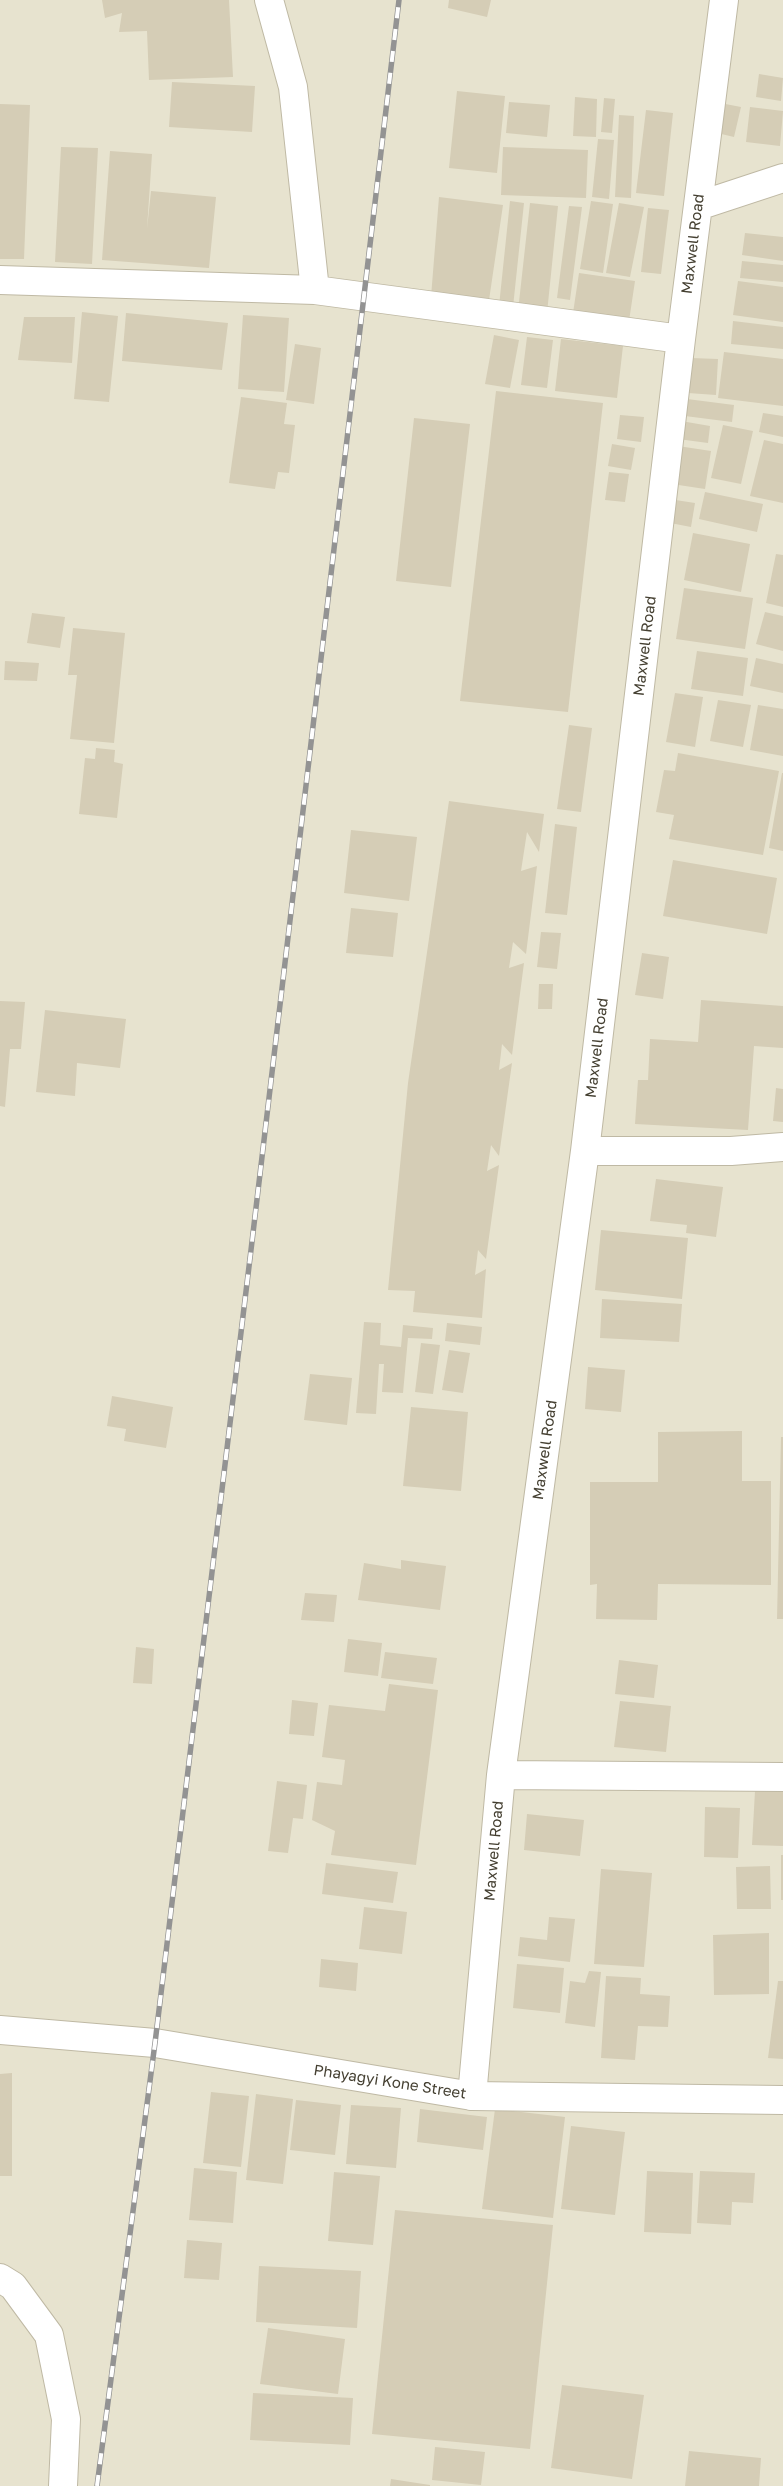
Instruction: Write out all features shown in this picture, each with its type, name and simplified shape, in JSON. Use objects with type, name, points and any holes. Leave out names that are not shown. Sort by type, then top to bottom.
[{"type":"street","points":[[269,0],[293,87],[315,290]]},
{"type":"street","name":"Maxwell Road","points":[[472,2096],[501,1776],[585,1151],[681,340],[724,0]]},
{"type":"street","points":[[698,206],[783,178]]},
{"type":"street","points":[[0,280],[315,290],[681,340]]},
{"type":"street","points":[[585,1151],[732,1151],[783,1147]]},
{"type":"street","points":[[501,1776],[783,1777]]},
{"type":"street","name":"Phayagyi Kone Street","points":[[0,2030],[155,2043],[472,2096],[783,2100]]},
{"type":"street","points":[[0,2278],[13,2286],[49,2335],[66,2419],[63,2486]]},
{"type":"shaded area","points":[[0,0],[783,0],[783,2486],[0,2486]]},
{"type":"building","points":[[102,0],[229,0],[233,77],[149,80],[147,31],[119,32],[122,13],[105,18]]},
{"type":"building","points":[[449,0],[491,0],[487,17],[448,8]]},
{"type":"building","points":[[759,74],[783,78],[781,101],[756,97]]},
{"type":"building","points":[[172,82],[255,86],[252,132],[169,127]]},
{"type":"building","points":[[457,91],[505,96],[497,173],[449,168]]},
{"type":"building","points":[[575,97],[597,99],[596,137],[573,136]]},
{"type":"building","points":[[604,98],[615,99],[612,133],[601,132]]},
{"type":"building","points":[[509,102],[550,105],[547,137],[506,133]]},
{"type":"building","points":[[715,102],[741,107],[734,137],[709,131]]},
{"type":"building","points":[[0,104],[30,105],[24,259],[0,259]]},
{"type":"building","points":[[750,107],[783,111],[780,146],[746,142]]},
{"type":"building","points":[[646,110],[673,113],[664,196],[636,193]]},
{"type":"building","points":[[619,115],[634,116],[631,198],[615,197]]},
{"type":"building","points":[[598,139],[614,140],[609,199],[592,197]]},
{"type":"building","points":[[61,147],[98,148],[92,264],[55,262]]},
{"type":"building","points":[[503,147],[588,150],[586,198],[501,195]]},
{"type":"building","points":[[110,151],[152,154],[147,229],[151,191],[216,197],[209,268],[102,260]]},
{"type":"building","points":[[439,197],[503,205],[488,307],[431,297]]},
{"type":"building","points":[[510,201],[524,203],[513,307],[499,306]]},
{"type":"building","points":[[591,201],[613,204],[603,273],[580,269]]},
{"type":"building","points":[[530,203],[558,206],[547,313],[518,311]]},
{"type":"building","points":[[619,203],[644,207],[630,277],[606,273]]},
{"type":"building","points":[[569,206],[582,207],[570,300],[557,298]]},
{"type":"building","points":[[648,208],[669,210],[661,274],[641,272]]},
{"type":"building","points":[[745,233],[783,237],[783,261],[742,255]]},
{"type":"building","points":[[742,261],[783,265],[783,282],[740,278]]},
{"type":"building","points":[[579,273],[635,281],[629,321],[573,313]]},
{"type":"building","points":[[738,281],[783,287],[783,322],[733,315]]},
{"type":"building","points":[[82,312],[118,316],[109,402],[74,399]]},
{"type":"building","points":[[126,313],[228,323],[222,370],[122,361]]},
{"type":"building","points":[[243,315],[289,318],[284,392],[238,389]]},
{"type":"building","points":[[24,317],[75,317],[72,363],[18,360]]},
{"type":"building","points":[[733,321],[783,327],[783,349],[731,344]]},
{"type":"building","points":[[494,335],[519,340],[510,388],[485,384]]},
{"type":"building","points":[[527,337],[553,340],[547,388],[521,385]]},
{"type":"building","points":[[561,339],[623,346],[617,398],[555,391]]},
{"type":"building","points":[[295,344],[321,348],[314,404],[286,400]]},
{"type":"building","points":[[724,352],[783,359],[783,406],[718,398]]},
{"type":"building","points":[[691,358],[718,359],[716,395],[688,393]]},
{"type":"building","points":[[496,391],[603,403],[568,712],[460,701]]},
{"type":"building","points":[[241,397],[287,403],[284,424],[295,425],[289,473],[278,472],[275,489],[229,483]]},
{"type":"building","points":[[687,399],[734,405],[732,422],[685,416]]},
{"type":"building","points":[[763,413],[783,416],[783,437],[759,432]]},
{"type":"building","points":[[620,415],[644,417],[641,442],[617,439]]},
{"type":"building","points":[[414,418],[470,424],[451,587],[396,581]]},
{"type":"building","points":[[681,421],[710,426],[708,443],[678,439]]},
{"type":"building","points":[[723,425],[753,431],[741,484],[711,478]]},
{"type":"building","points":[[764,440],[783,444],[783,503],[750,496]]},
{"type":"building","points":[[612,444],[635,448],[631,470],[608,466]]},
{"type":"building","points":[[678,446],[711,451],[705,489],[672,484]]},
{"type":"building","points":[[609,472],[629,474],[625,502],[605,500]]},
{"type":"building","points":[[705,492],[763,504],[757,532],[699,519]]},
{"type":"building","points":[[669,499],[695,503],[691,527],[665,522]]},
{"type":"building","points":[[693,533],[750,544],[741,592],[684,580]]},
{"type":"building","points":[[776,554],[783,555],[783,607],[766,603]]},
{"type":"building","points":[[684,588],[753,598],[745,649],[676,639]]},
{"type":"building","points":[[765,612],[783,616],[783,651],[756,644]]},
{"type":"building","points":[[32,613],[65,617],[60,648],[27,643]]},
{"type":"building","points":[[73,628],[125,633],[114,743],[70,739],[77,675],[68,675]]},
{"type":"building","points":[[697,651],[748,658],[743,696],[691,689]]},
{"type":"building","points":[[756,658],[783,664],[783,693],[750,686]]},
{"type":"building","points":[[5,661],[39,663],[37,681],[4,680]]},
{"type":"building","points":[[675,693],[703,697],[695,747],[666,742]]},
{"type":"building","points":[[718,700],[751,705],[743,747],[710,741]]},
{"type":"building","points":[[758,705],[783,709],[783,756],[750,750]]},
{"type":"building","points":[[569,725],[592,728],[581,812],[557,809]]},
{"type":"building","points":[[96,748],[115,750],[114,762],[123,764],[117,818],[79,814],[85,758],[95,759]]},
{"type":"building","points":[[678,753],[779,771],[763,855],[669,839],[674,815],[656,812],[664,770],[675,771]]},
{"type":"building","points":[[783,773],[783,851],[769,848]]},
{"type":"building","points":[[449,801],[544,814],[539,852],[527,832],[521,871],[537,866],[526,954],[513,942],[509,968],[524,963],[512,1055],[502,1044],[499,1070],[512,1063],[499,1156],[491,1145],[487,1171],[499,1165],[486,1259],[478,1250],[475,1275],[486,1269],[482,1318],[413,1312],[415,1291],[388,1290],[408,1083]]},
{"type":"building","points":[[555,824],[577,827],[567,915],[545,913]]},
{"type":"building","points":[[351,830],[417,837],[409,901],[344,893]]},
{"type":"building","points":[[673,860],[777,878],[767,934],[663,916]]},
{"type":"building","points":[[351,908],[398,913],[393,957],[346,953]]},
{"type":"building","points":[[541,932],[561,933],[557,969],[537,967]]},
{"type":"building","points":[[642,953],[669,957],[663,999],[635,995]]},
{"type":"building","points":[[539,984],[553,984],[552,1009],[538,1009]]},
{"type":"building","points":[[701,1000],[783,1006],[783,1048],[754,1046],[748,1130],[635,1124],[638,1080],[648,1080],[650,1039],[698,1042]]},
{"type":"building","points":[[0,1001],[25,1002],[21,1049],[10,1049],[5,1107],[0,1106]]},
{"type":"building","points":[[45,1010],[126,1019],[120,1068],[77,1063],[75,1096],[36,1092]]},
{"type":"building","points":[[776,1088],[783,1089],[783,1122],[773,1121]]},
{"type":"building","points":[[656,1179],[723,1187],[716,1237],[686,1233],[687,1225],[650,1221]]},
{"type":"building","points":[[601,1230],[688,1238],[682,1299],[595,1290]]},
{"type":"building","points":[[602,1299],[682,1304],[679,1342],[600,1338]]},
{"type":"building","points":[[364,1322],[381,1323],[380,1345],[401,1347],[403,1325],[433,1328],[432,1339],[408,1338],[403,1393],[382,1392],[384,1364],[379,1364],[376,1414],[356,1413]]},
{"type":"building","points":[[447,1323],[482,1327],[480,1345],[445,1341]]},
{"type":"building","points":[[421,1343],[440,1345],[433,1394],[415,1392]]},
{"type":"building","points":[[449,1350],[470,1353],[463,1393],[442,1390]]},
{"type":"building","points":[[588,1367],[625,1370],[621,1412],[585,1409]]},
{"type":"building","points":[[310,1374],[352,1378],[347,1425],[304,1420]]},
{"type":"building","points":[[112,1396],[173,1407],[166,1448],[124,1441],[126,1429],[107,1426]]},
{"type":"building","points":[[411,1407],[468,1412],[461,1491],[403,1486]]},
{"type":"building","points":[[742,1431],[742,1481],[771,1481],[771,1585],[658,1584],[657,1620],[596,1619],[597,1584],[590,1585],[590,1482],[658,1482],[658,1432]]},
{"type":"building","points":[[781,1437],[783,1437],[783,1619],[777,1619]]},
{"type":"building","points":[[401,1560],[446,1566],[440,1610],[358,1600],[364,1563],[401,1569]]},
{"type":"building","points":[[305,1593],[337,1595],[334,1622],[301,1620]]},
{"type":"building","points":[[348,1639],[382,1643],[378,1676],[344,1672]]},
{"type":"building","points":[[136,1647],[154,1649],[152,1684],[133,1683]]},
{"type":"building","points":[[385,1652],[437,1658],[433,1684],[381,1678]]},
{"type":"building","points":[[619,1660],[658,1665],[654,1698],[615,1694]]},
{"type":"building","points":[[389,1684],[438,1690],[416,1865],[331,1855],[335,1831],[312,1820],[317,1782],[342,1785],[345,1760],[322,1757],[329,1705],[385,1711]]},
{"type":"building","points":[[292,1700],[318,1703],[314,1736],[289,1734]]},
{"type":"building","points":[[620,1701],[671,1706],[666,1752],[614,1747]]},
{"type":"building","points":[[277,1781],[307,1785],[303,1819],[293,1818],[288,1853],[268,1851]]},
{"type":"building","points":[[755,1791],[783,1791],[783,1846],[752,1845]]},
{"type":"building","points":[[705,1807],[740,1808],[738,1858],[704,1857]]},
{"type":"building","points":[[527,1814],[584,1820],[580,1856],[524,1850]]},
{"type":"building","points":[[781,1855],[783,1855],[783,1900],[781,1900]]},
{"type":"building","points":[[326,1863],[398,1872],[393,1903],[322,1894]]},
{"type":"building","points":[[770,1866],[771,1909],[737,1909],[736,1867]]},
{"type":"building","points":[[601,1869],[652,1873],[644,1967],[594,1964]]},
{"type":"building","points":[[364,1907],[407,1912],[402,1954],[359,1949]]},
{"type":"building","points":[[549,1917],[575,1919],[570,1962],[518,1956],[520,1937],[547,1940]]},
{"type":"building","points":[[769,1933],[769,1994],[714,1995],[713,1935]]},
{"type":"building","points":[[321,1959],[358,1963],[356,1991],[319,1987]]},
{"type":"building","points":[[517,1964],[564,1968],[560,2013],[513,2008]]},
{"type":"building","points":[[589,1971],[601,1972],[595,2027],[565,2023],[570,1981],[585,1983]]},
{"type":"building","points":[[606,1976],[641,1978],[640,1994],[670,1996],[668,2027],[638,2026],[635,2060],[601,2058]]},
{"type":"building","points":[[778,1981],[783,1981],[783,2059],[768,2058]]},
{"type":"building","points":[[12,2073],[12,2176],[0,2176],[0,2074]]},
{"type":"building","points":[[211,2092],[249,2096],[241,2167],[203,2163]]},
{"type":"building","points":[[256,2094],[293,2099],[283,2184],[246,2180]]},
{"type":"building","points":[[296,2100],[341,2105],[335,2155],[290,2150]]},
{"type":"building","points":[[351,2105],[401,2108],[396,2168],[346,2164]]},
{"type":"building","points":[[420,2109],[487,2117],[483,2150],[417,2142]]},
{"type":"building","points":[[495,2109],[565,2117],[553,2218],[482,2209]]},
{"type":"building","points":[[571,2126],[625,2132],[615,2215],[561,2209]]},
{"type":"building","points":[[194,2168],[237,2172],[233,2223],[189,2220]]},
{"type":"building","points":[[647,2171],[693,2173],[691,2234],[644,2232]]},
{"type":"building","points":[[700,2171],[755,2173],[753,2203],[732,2202],[731,2225],[697,2223]]},
{"type":"building","points":[[334,2172],[380,2176],[373,2245],[328,2241]]},
{"type":"building","points":[[395,2210],[553,2225],[530,2449],[372,2434]]},
{"type":"building","points":[[187,2240],[222,2243],[219,2280],[184,2278]]},
{"type":"building","points":[[259,2266],[361,2271],[357,2328],[256,2322]]},
{"type":"building","points":[[268,2328],[345,2339],[338,2394],[260,2384]]},
{"type":"building","points":[[562,2385],[644,2395],[632,2479],[551,2468]]},
{"type":"building","points":[[253,2393],[353,2398],[350,2445],[250,2440]]},
{"type":"building","points":[[435,2447],[485,2452],[481,2485],[432,2480]]},
{"type":"building","points":[[689,2451],[761,2458],[759,2486],[685,2486]]},
{"type":"building","points":[[391,2479],[430,2485],[430,2486],[390,2486]]},
{"type":"railway","points":[[97,2486],[155,2043],[399,0]]}]
